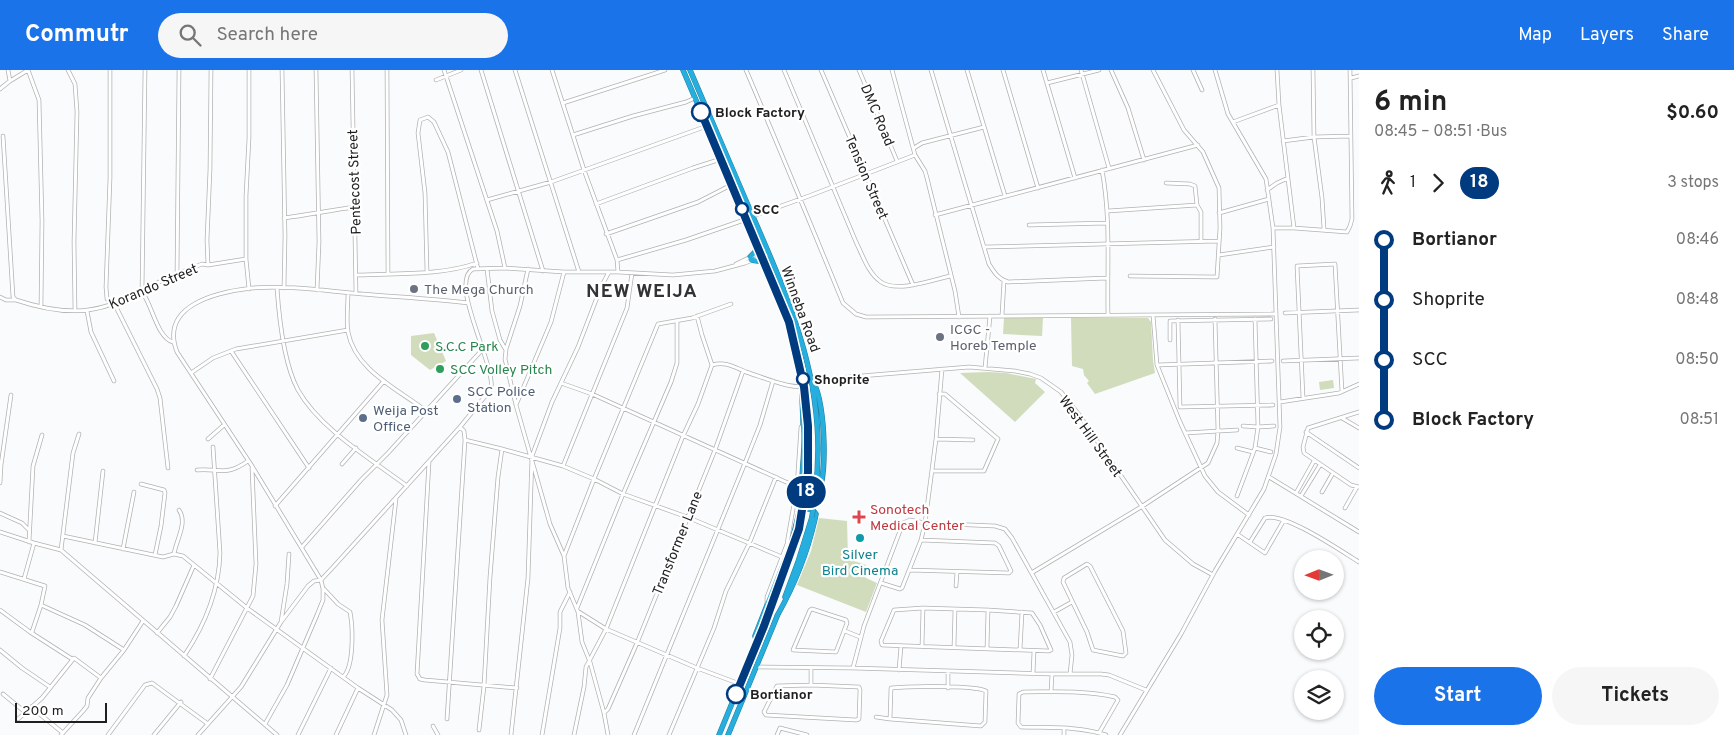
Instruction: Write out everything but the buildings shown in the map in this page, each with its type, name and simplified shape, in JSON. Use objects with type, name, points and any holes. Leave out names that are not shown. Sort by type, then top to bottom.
[{"type":"highway","name":"Winneba Road","points":[[682,70],[722,160],[789,322],[804,387],[808,426],[806,490],[802,516],[790,558],[719,735]]},
{"type":"highway","name":"Winneba Road","points":[[690,70],[768,251],[796,322],[813,382],[818,446],[812,517],[798,562],[728,735]]},
{"type":"highway","points":[[757,244],[751,259],[765,264]]},
{"type":"highway","points":[[779,298],[786,296]]},
{"type":"highway","points":[[804,387],[802,394],[804,468],[801,494],[802,496],[815,499],[818,496],[821,483],[824,450],[820,400],[813,382]]},
{"type":"highway","points":[[757,643],[755,636],[792,541],[799,512],[803,509],[812,510],[816,514],[807,548],[792,590],[777,616]]},
{"type":"street","points":[[8,70],[10,81]]},
{"type":"street","points":[[0,89],[29,70],[38,100],[42,221],[40,306]]},
{"type":"street","points":[[68,70],[75,84],[77,112],[74,242],[75,311]]},
{"type":"street","points":[[108,299],[106,280],[110,178],[110,70]]},
{"type":"street","points":[[145,70],[142,292],[150,304],[161,332],[169,341],[174,342]]},
{"type":"street","points":[[177,274],[179,70]]},
{"type":"street","points":[[208,265],[211,70]]},
{"type":"street","points":[[249,70],[249,138],[246,196],[246,259],[249,289]]},
{"type":"street","points":[[282,70],[284,288]]},
{"type":"street","points":[[316,70],[319,261],[317,290]]},
{"type":"street","name":"Pentecost Street","points":[[352,70],[356,294]]},
{"type":"street","points":[[387,70],[388,274]]},
{"type":"street","points":[[444,70],[500,239],[505,268]]},
{"type":"street","points":[[436,80],[461,70]]},
{"type":"street","points":[[481,70],[543,271]]},
{"type":"street","points":[[516,70],[579,272]]},
{"type":"street","points":[[557,70],[552,71],[606,234],[617,260],[618,272]]},
{"type":"street","points":[[563,103],[665,70]]},
{"type":"street","points":[[746,70],[780,146],[799,199],[843,303],[856,314],[866,317],[1275,314]]},
{"type":"street","points":[[784,70],[832,187],[868,266],[875,276],[882,283],[902,287],[950,276]]},
{"type":"street","name":"Tension Street","points":[[821,70],[913,285]]},
{"type":"street","name":"DMC Road","points":[[859,70],[897,161]]},
{"type":"street","points":[[892,70],[915,155],[925,171],[955,291],[959,317]]},
{"type":"street","points":[[931,70],[989,264],[994,272],[1004,281],[1107,278]]},
{"type":"street","points":[[967,70],[1005,196]]},
{"type":"street","points":[[1003,70],[1038,188]]},
{"type":"street","points":[[1043,70],[1075,178]]},
{"type":"street","points":[[1047,83],[1082,72],[1099,70]]},
{"type":"street","points":[[1111,70],[1128,108],[1144,160]]},
{"type":"street","points":[[1130,276],[1217,277],[1219,255],[1218,188],[1203,152],[1184,130],[1153,70]]},
{"type":"street","points":[[1193,70],[1202,90]]},
{"type":"street","points":[[1120,735],[1182,634],[1269,478],[1276,454],[1280,427],[1273,228],[1266,179],[1225,107],[1215,70]]},
{"type":"street","points":[[1277,70],[1278,105],[1294,228]]},
{"type":"street","points":[[1313,70],[1314,137],[1324,229]]},
{"type":"street","points":[[1273,228],[1324,229],[1347,232],[1350,226],[1352,219],[1350,70]]},
{"type":"street","points":[[1082,72],[1110,168]]},
{"type":"street","points":[[1351,78],[1359,76]]},
{"type":"street","points":[[0,84],[5,84]]},
{"type":"street","points":[[573,136],[695,98]]},
{"type":"street","points":[[1233,122],[1278,105]]},
{"type":"street","points":[[426,272],[425,193],[418,133],[420,120],[428,117],[434,122],[448,152],[459,202],[478,269]]},
{"type":"street","points":[[487,200],[551,182],[707,126]]},
{"type":"street","points":[[914,148],[922,143],[984,127]]},
{"type":"street","points":[[3,136],[10,268],[13,296],[16,300]]},
{"type":"street","points":[[1283,141],[1314,137],[1350,136]]},
{"type":"street","points":[[935,215],[1198,145]]},
{"type":"street","points":[[753,216],[915,155]]},
{"type":"street","points":[[596,204],[693,168],[722,160]]},
{"type":"street","points":[[1102,170],[1108,211],[1108,315]]},
{"type":"street","points":[[1267,190],[1277,182],[1288,178]]},
{"type":"street","points":[[606,234],[698,202],[738,182]]},
{"type":"street","points":[[1166,183],[1195,186],[1197,205],[1201,212],[1201,241]]},
{"type":"street","points":[[1219,213],[1269,199]]},
{"type":"street","points":[[1108,211],[1197,205]]},
{"type":"street","points":[[284,218],[318,213],[325,210],[355,207]]},
{"type":"street","points":[[617,260],[686,240],[747,219]]},
{"type":"street","points":[[1029,225],[1107,223]]},
{"type":"street","points":[[985,247],[1218,241]]},
{"type":"street","points":[[1219,255],[1274,247]]},
{"type":"street","points":[[198,735],[250,674],[281,622],[308,586],[314,581],[321,580],[460,427],[491,389],[491,376],[465,288],[466,275],[470,270],[505,268],[655,275],[689,274],[734,265],[768,251]]},
{"type":"street","name":"Korando Street","points":[[0,297],[6,300],[16,300],[40,306],[75,311],[87,310],[114,303],[142,292],[177,274],[202,264],[208,265],[246,259]]},
{"type":"street","points":[[357,275],[426,272],[477,264]]},
{"type":"street","points":[[1304,398],[1300,359],[1296,266],[1335,264],[1342,392]]},
{"type":"street","points":[[486,269],[492,311],[500,340],[506,350]]},
{"type":"street","points":[[528,269],[505,359],[529,453],[532,456],[550,524],[564,556],[565,575],[578,611],[582,642],[590,662],[608,735]]},
{"type":"street","points":[[516,405],[551,322],[564,272]]},
{"type":"street","points":[[511,735],[528,578],[532,456],[552,402],[578,347],[601,287],[609,272]]},
{"type":"street","points":[[563,466],[627,308],[632,273]]},
{"type":"street","points":[[1002,315],[1004,281]]},
{"type":"street","points":[[277,288],[284,341],[289,365],[298,389],[312,409],[338,435],[407,486]]},
{"type":"street","points":[[265,724],[287,685],[304,649],[323,600],[321,580],[252,466],[177,352],[172,333],[174,326],[184,311],[196,303],[211,297],[249,289],[284,288],[317,290],[468,303]]},
{"type":"street","points":[[348,293],[348,330],[352,346],[358,358],[384,381],[426,411]]},
{"type":"street","points":[[114,303],[160,398],[168,468]]},
{"type":"street","points":[[564,556],[658,324],[697,316],[731,304]]},
{"type":"street","points":[[87,310],[91,332],[114,381]]},
{"type":"street","points":[[1285,313],[1359,310]]},
{"type":"street","points":[[1153,315],[1157,365],[1201,468],[1213,487],[1249,515]]},
{"type":"street","points":[[574,735],[586,668],[606,629],[657,506],[683,436],[698,404],[712,365],[697,316]]},
{"type":"street","points":[[985,368],[990,316]]},
{"type":"street","points":[[1033,572],[1141,507],[1208,463],[1217,443],[1218,431],[1215,319]]},
{"type":"street","points":[[1237,496],[1254,450],[1258,428],[1255,319]]},
{"type":"street","points":[[1170,340],[1170,322],[1178,320],[1271,319]]},
{"type":"street","points":[[1178,320],[1180,407],[1273,405]]},
{"type":"street","points":[[578,611],[623,494],[672,382],[677,363],[677,321]]},
{"type":"street","points":[[191,373],[213,358],[231,351],[348,330]]},
{"type":"street","points":[[302,547],[482,350]]},
{"type":"street","points":[[231,351],[309,468]]},
{"type":"street","points":[[1283,361],[1359,358]]},
{"type":"street","points":[[1157,365],[1272,361]]},
{"type":"street","points":[[712,365],[724,363],[773,381],[795,387],[804,387]]},
{"type":"street","name":"West Hill Street","points":[[813,382],[969,367],[1030,374],[1041,378],[1060,392],[1080,416],[1164,540],[1193,564],[1214,575]]},
{"type":"street","points":[[881,583],[900,589],[904,586],[908,570],[921,540],[936,439],[942,369]]},
{"type":"street","name":"Transformer Lane","points":[[604,713],[608,709],[637,643],[715,450],[743,371]]},
{"type":"street","points":[[275,506],[384,381]]},
{"type":"street","points":[[634,735],[668,656],[760,425],[773,381]]},
{"type":"street","points":[[561,383],[592,394],[798,486]]},
{"type":"street","points":[[1280,402],[1342,392],[1359,384]]},
{"type":"street","points":[[932,471],[984,471],[998,438],[946,394],[940,394]]},
{"type":"street","points":[[0,483],[11,395]]},
{"type":"street","points":[[767,606],[768,592],[787,544],[798,486],[803,407]]},
{"type":"street","points":[[1344,508],[1358,487],[1306,456],[1303,450],[1308,428],[1359,412]]},
{"type":"street","points":[[1342,418],[1359,428]]},
{"type":"street","points":[[208,439],[224,425]]},
{"type":"street","points":[[1243,426],[1258,428],[1274,426]]},
{"type":"street","points":[[447,719],[465,440],[464,431],[460,427]]},
{"type":"street","points":[[1185,433],[1237,430]]},
{"type":"street","points":[[1306,432],[1359,468]]},
{"type":"street","points":[[60,550],[73,453],[79,434]]},
{"type":"street","points":[[29,542],[34,466],[42,435]]},
{"type":"street","points":[[936,439],[973,440]]},
{"type":"street","points":[[465,440],[532,456],[563,466],[594,478],[623,494],[687,517],[782,557]]},
{"type":"street","points":[[184,656],[207,615],[218,583],[220,553],[213,447]]},
{"type":"street","points":[[342,464],[356,448]]},
{"type":"street","points":[[1237,448],[1271,452]]},
{"type":"street","points":[[479,730],[484,686],[490,577],[502,449]]},
{"type":"street","points":[[197,470],[233,470],[248,461]]},
{"type":"street","points":[[429,461],[417,674],[420,680],[449,684],[517,688]]},
{"type":"street","points":[[1296,493],[1314,461]]},
{"type":"street","points":[[1302,496],[1320,465]]},
{"type":"street","points":[[210,679],[253,596],[256,564],[252,466]]},
{"type":"street","points":[[95,543],[104,471]]},
{"type":"street","points":[[1322,492],[1334,473]]},
{"type":"street","points":[[670,735],[714,628],[726,590],[749,544],[776,477]]},
{"type":"street","points":[[1269,478],[1302,496],[1359,532]]},
{"type":"street","points":[[141,484],[164,490],[165,493],[155,555]]},
{"type":"street","points":[[123,549],[134,492]]},
{"type":"street","points":[[374,735],[387,694],[382,620],[396,498]]},
{"type":"street","points":[[174,554],[183,517],[179,510]]},
{"type":"street","points":[[0,513],[22,522],[30,530]]},
{"type":"street","points":[[1250,542],[1264,518],[1270,516],[1298,526],[1359,562]]},
{"type":"street","points":[[1237,534],[1265,553],[1284,520]]},
{"type":"street","points":[[852,668],[860,637],[904,521],[1001,527],[1012,538],[1033,572],[1070,642],[1072,655],[1070,674]]},
{"type":"street","points":[[0,532],[60,550],[277,735]]},
{"type":"street","points":[[63,536],[163,558],[174,554],[183,556],[247,608],[344,676],[358,688],[392,710],[401,720],[406,735]]},
{"type":"street","points":[[908,570],[1009,573],[1010,571],[999,546],[994,543],[921,540]]},
{"type":"street","points":[[24,580],[34,543]]},
{"type":"street","points":[[281,622],[287,584],[289,554]]},
{"type":"street","points":[[1088,564],[1123,630],[1126,640],[1125,655],[1093,650],[1087,632],[1072,602],[1062,580],[1088,564]]},
{"type":"street","points":[[157,633],[176,606],[194,565]]},
{"type":"street","points":[[0,572],[45,585],[32,632]]},
{"type":"street","points":[[956,572],[956,586]]},
{"type":"street","points":[[323,589],[338,604],[350,612],[351,655],[349,671],[344,676]]},
{"type":"street","points":[[542,735],[560,628],[560,612],[570,592]]},
{"type":"street","points":[[1054,612],[1072,602]]},
{"type":"street","points":[[41,605],[85,625],[124,650]]},
{"type":"street","points":[[922,646],[923,608]]},
{"type":"street","points":[[923,608],[1032,613],[1035,615],[1050,647],[1049,651],[901,646],[883,645],[881,643],[892,613],[897,610],[923,608]]},
{"type":"street","points":[[812,609],[846,620],[847,623],[844,631],[836,652],[792,650],[812,609]]},
{"type":"street","points":[[954,647],[955,610]]},
{"type":"street","points":[[987,648],[988,610]]},
{"type":"street","points":[[1,611],[72,659],[76,659],[101,678]]},
{"type":"street","points":[[578,611],[606,629],[637,643],[740,684]]},
{"type":"street","points":[[1020,650],[1022,612]]},
{"type":"street","points":[[31,707],[62,734],[87,706],[88,698],[101,678],[124,650],[143,621]]},
{"type":"street","points":[[844,631],[860,637]]},
{"type":"street","points":[[899,670],[901,646]]},
{"type":"street","points":[[0,650],[22,668],[50,686]]},
{"type":"street","points":[[1033,674],[1034,651]]},
{"type":"street","points":[[18,719],[42,698],[72,659]]},
{"type":"street","points":[[756,667],[1109,675],[1146,690]]},
{"type":"street","points":[[298,735],[332,668]]},
{"type":"street","points":[[811,668],[811,685]]},
{"type":"street","points":[[948,672],[948,688]]},
{"type":"street","points":[[1051,692],[1052,674]]},
{"type":"street","points":[[108,735],[145,685],[149,683],[152,683],[181,702],[208,724]]},
{"type":"street","points":[[811,685],[859,687],[859,719],[766,715],[764,712],[777,686],[811,685]]},
{"type":"street","points":[[336,735],[358,688]]},
{"type":"street","points":[[876,717],[890,719],[984,725],[986,691],[980,689],[891,688],[890,719]]},
{"type":"street","points":[[1099,733],[1118,698],[1098,694],[1020,692],[1019,725],[1106,735]]},
{"type":"street","points":[[3,694],[25,712]]},
{"type":"street","points":[[154,735],[181,702]]},
{"type":"street","points":[[433,726],[438,735]]},
{"type":"street","points":[[776,735],[780,728],[807,735]]},
{"type":"street","points":[[1064,729],[1064,735]]},
{"type":"green space","points":[[1004,318],[1043,318],[1042,336],[1003,334]]},
{"type":"green space","points":[[1071,318],[1148,318],[1151,322],[1155,373],[1095,394],[1087,383],[1089,381],[1084,375],[1083,369],[1072,366]]},
{"type":"green space","name":"S.C.C Park","points":[[434,333],[446,361],[430,370],[411,355],[411,336]]},
{"type":"green space","points":[[960,373],[1006,373],[1036,379],[1035,383],[1045,392],[1015,422]]},
{"type":"green space","points":[[1333,380],[1334,388],[1320,390],[1319,382]]},
{"type":"green space","points":[[819,518],[847,521],[848,559],[866,565],[866,578],[877,583],[866,612],[797,585],[811,551]]},
{"type":"bus line","name":"18","points":[[701,112],[789,322],[807,402],[808,472],[799,529],[790,558],[736,694]]},
{"type":"place","name":"Block Factory","points":[[701,112]]},
{"type":"place","name":"SCC","points":[[742,209]]},
{"type":"place","name":"The Mega Church","points":[[414,289]]},
{"type":"place","name":"ICGC - Horeb Temple","points":[[940,337]]},
{"type":"place","name":"S.C.C Park","points":[[425,346]]},
{"type":"place","name":"SCC Volley Pitch","points":[[440,369]]},
{"type":"place","name":"Shoprite","points":[[803,379]]},
{"type":"place","name":"SCC Police Station","points":[[457,399]]},
{"type":"place","name":"Weija Post Office","points":[[363,418]]},
{"type":"place","name":"Sonotech Medical Center","points":[[859,517]]},
{"type":"place","name":"Silver Bird Cinema","points":[[860,538]]},
{"type":"place","name":"Bortianor","points":[[736,694]]},
{"type":"district","name":"NEW WEIJA","points":[[642,290]]}]
